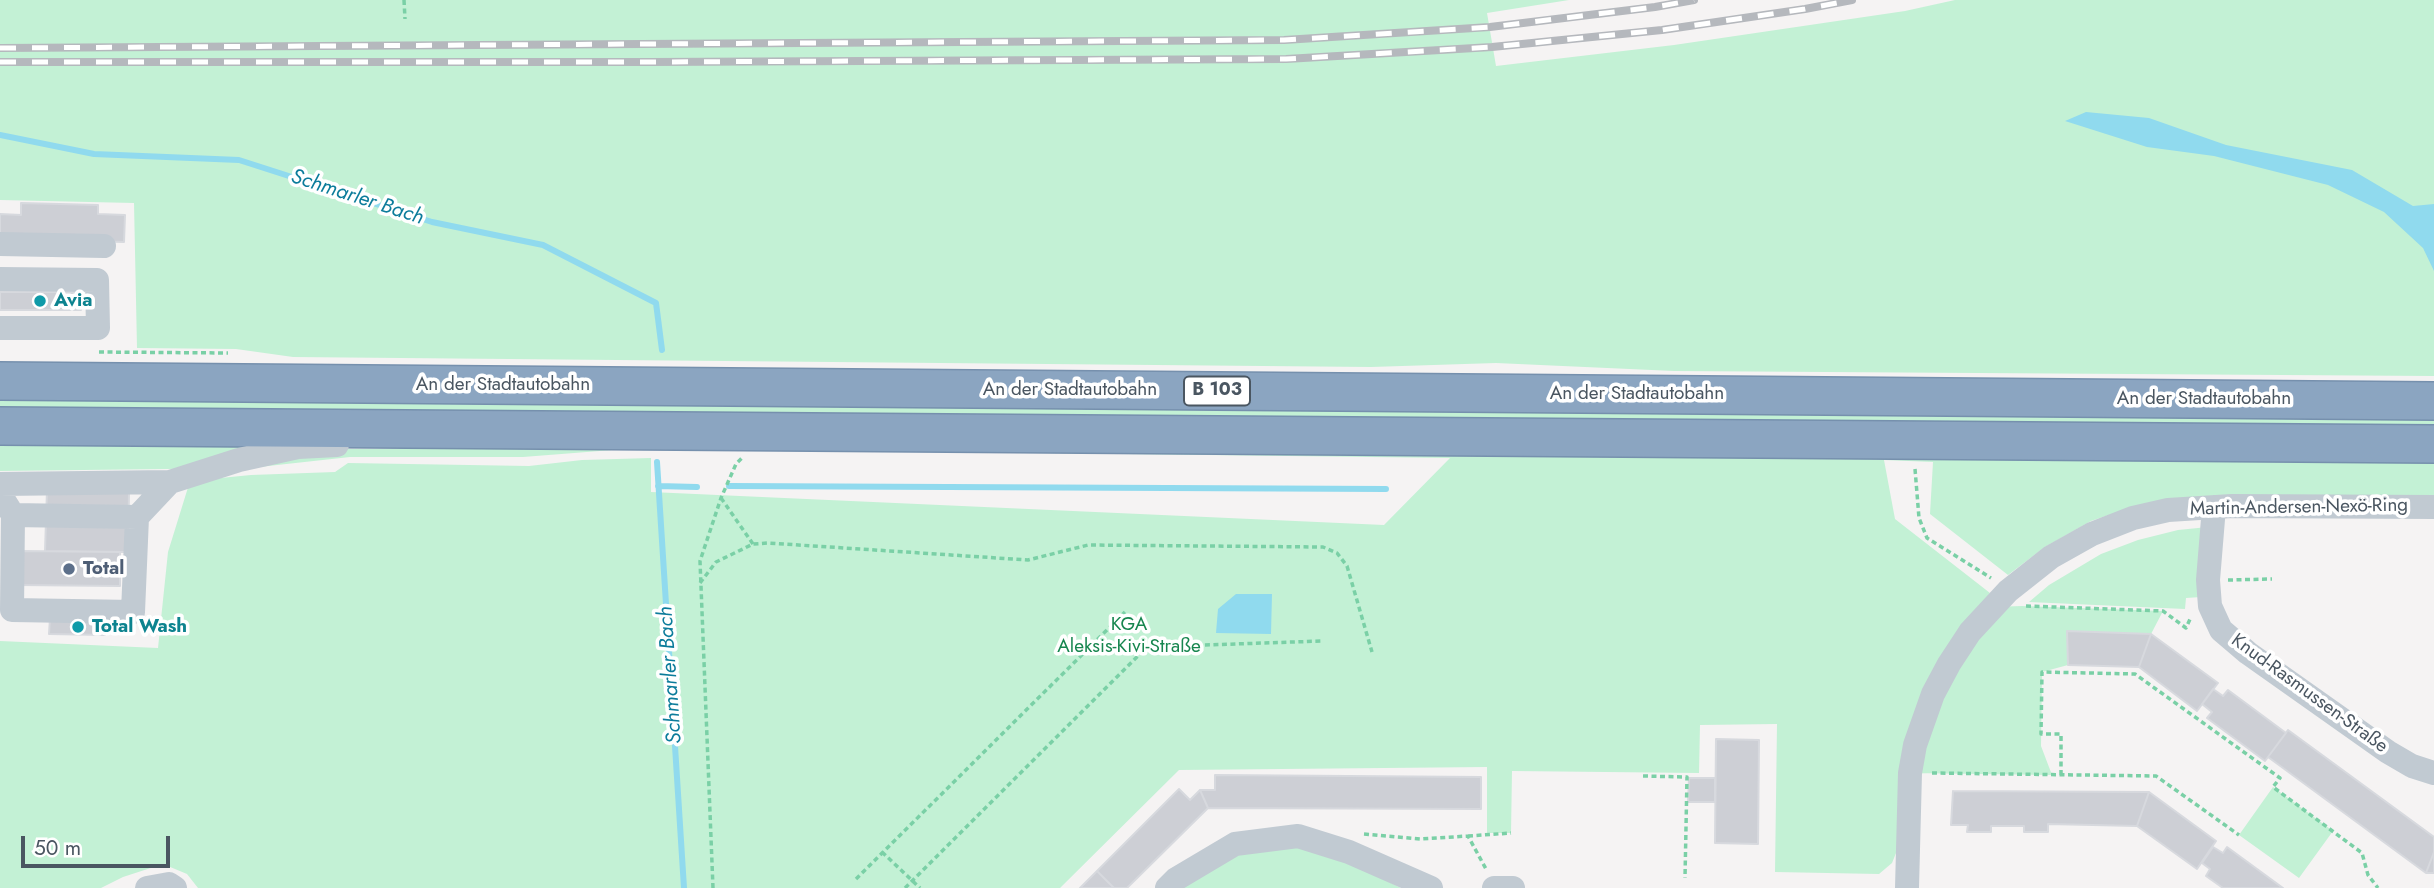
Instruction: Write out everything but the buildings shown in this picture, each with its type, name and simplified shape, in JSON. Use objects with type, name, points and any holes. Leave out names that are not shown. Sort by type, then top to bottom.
[{"type":"highway","name":"An der Stadtautobahn","points":[[0,381],[2434,401]]},
{"type":"highway","points":[[0,426],[2434,444]]},
{"type":"street","points":[[0,244],[104,246]]},
{"type":"street","points":[[0,279],[97,280],[98,304],[98,328],[0,328]]},
{"type":"street","points":[[0,366],[199,368],[264,383]]},
{"type":"street","points":[[0,484],[170,482],[239,460],[298,447],[404,443],[434,430]]},
{"type":"street","points":[[0,492],[13,515],[12,610],[134,612],[138,517],[170,482]]},
{"type":"street","name":"Martin-Andersen-Nexö-Ring","points":[[1907,888],[1910,773],[1922,720],[1949,664],[1970,632],[2008,591],[2051,557],[2092,534],[2145,515],[2168,510],[2214,507],[2434,507]]},
{"type":"street","name":"Knud-Rasmussen-Straße","points":[[2214,507],[2208,580],[2210,606],[2221,630],[2248,653],[2388,752],[2412,766],[2434,773]]},
{"type":"street","points":[[13,515],[138,517]]},
{"type":"street","points":[[1167,888],[1176,879],[1236,844],[1298,836],[1349,852],[1431,888]]},
{"type":"street","points":[[1492,882],[1513,888]]},
{"type":"street","points":[[147,888],[169,884],[175,888]]},
{"type":"path","points":[[404,0],[405,19]]},
{"type":"path","points":[[713,888],[700,561],[721,498],[736,464],[749,450]]},
{"type":"path","points":[[1915,478],[1919,518],[1927,538],[2008,591],[2022,606],[2163,611],[2186,628],[2193,612],[2210,606]]},
{"type":"path","points":[[721,498],[753,544]]},
{"type":"path","points":[[700,583],[716,562],[753,544],[768,543],[1028,560],[1088,545],[1323,547],[1337,553],[1347,566],[1372,652]]},
{"type":"path","points":[[2208,580],[2272,579]]},
{"type":"path","points":[[856,879],[1125,612]]},
{"type":"path","points":[[905,888],[1147,647],[1322,641]]},
{"type":"path","points":[[2061,775],[2061,734],[2041,734],[2042,671],[2135,674],[2280,778],[2273,787],[2362,853],[2368,875],[2378,888]]},
{"type":"path","points":[[1931,774],[2156,776],[2239,835]]},
{"type":"path","points":[[1643,776],[1687,777],[1685,878]]},
{"type":"path","points":[[1325,844],[1367,833],[1421,839],[1511,834]]},
{"type":"path","points":[[1468,836],[1492,882]]},
{"type":"path","points":[[882,852],[920,888]]},
{"type":"green space","points":[[0,0],[1569,0],[1487,13],[1496,66],[1674,45],[1905,11],[1955,0],[2434,0],[2434,376],[1674,371],[1496,363],[1371,367],[293,357],[236,349],[137,348],[134,203],[0,200]]},
{"type":"green space","points":[[0,400],[2434,418],[2434,429],[0,412]]},
{"type":"green space","name":"KGA Aleksis-Kivi-Straße","points":[[0,437],[349,449],[580,447],[2434,456],[2434,498],[2133,507],[2091,521],[2045,547],[2008,575],[1930,514],[1933,462],[1884,460],[1895,519],[1990,593],[1945,656],[1898,848],[1892,863],[1879,874],[1775,872],[1777,724],[1700,725],[1699,773],[1512,771],[1511,833],[1487,833],[1487,767],[1179,770],[1060,888],[198,888],[187,874],[163,864],[123,877],[101,888],[0,888],[0,641],[158,648],[168,552],[190,481],[251,475],[335,472],[348,463],[529,466],[582,460],[651,458],[651,492],[1384,525],[1450,458],[638,448],[523,457],[350,457],[250,468],[0,471]]},
{"type":"green space","points":[[2208,527],[2201,597],[2186,598],[2185,609],[2029,602],[2049,585],[2101,554],[2138,540],[2178,530]]},
{"type":"green space","points":[[1992,607],[2163,611],[2151,634],[2068,631],[2068,665],[2042,672],[2041,746],[2052,775],[1910,773],[1915,745]]},
{"type":"green space","points":[[2273,787],[2333,831],[2299,878],[2239,835]]},
{"type":"green space","points":[[1298,836],[1401,888],[1167,888],[1235,844]]},
{"type":"water","points":[[2086,112],[2149,118],[2226,145],[2352,170],[2413,206],[2434,204],[2434,271],[2423,248],[2384,212],[2328,185],[2214,156],[2147,147],[2065,121]]},
{"type":"water","points":[[1236,594],[1272,594],[1271,634],[1216,633],[1218,609]]},
{"type":"waterway","name":"Schmarler Bach","points":[[0,135],[94,154],[239,160],[432,222],[543,245],[656,303],[662,350]]},
{"type":"waterway","name":"Schmarler Bach","points":[[657,462],[684,888]]},
{"type":"waterway","points":[[658,486],[697,487]]},
{"type":"waterway","points":[[729,486],[1386,489]]},
{"type":"railway","points":[[0,48],[1284,40],[1490,27],[1694,0]]},
{"type":"railway","points":[[0,62],[1286,59],[1492,47],[1662,30],[1852,0]]},
{"type":"place","name":"Avia","points":[[40,301]]},
{"type":"place","name":"Total","points":[[69,569]]},
{"type":"place","name":"Total Wash","points":[[78,627]]}]
